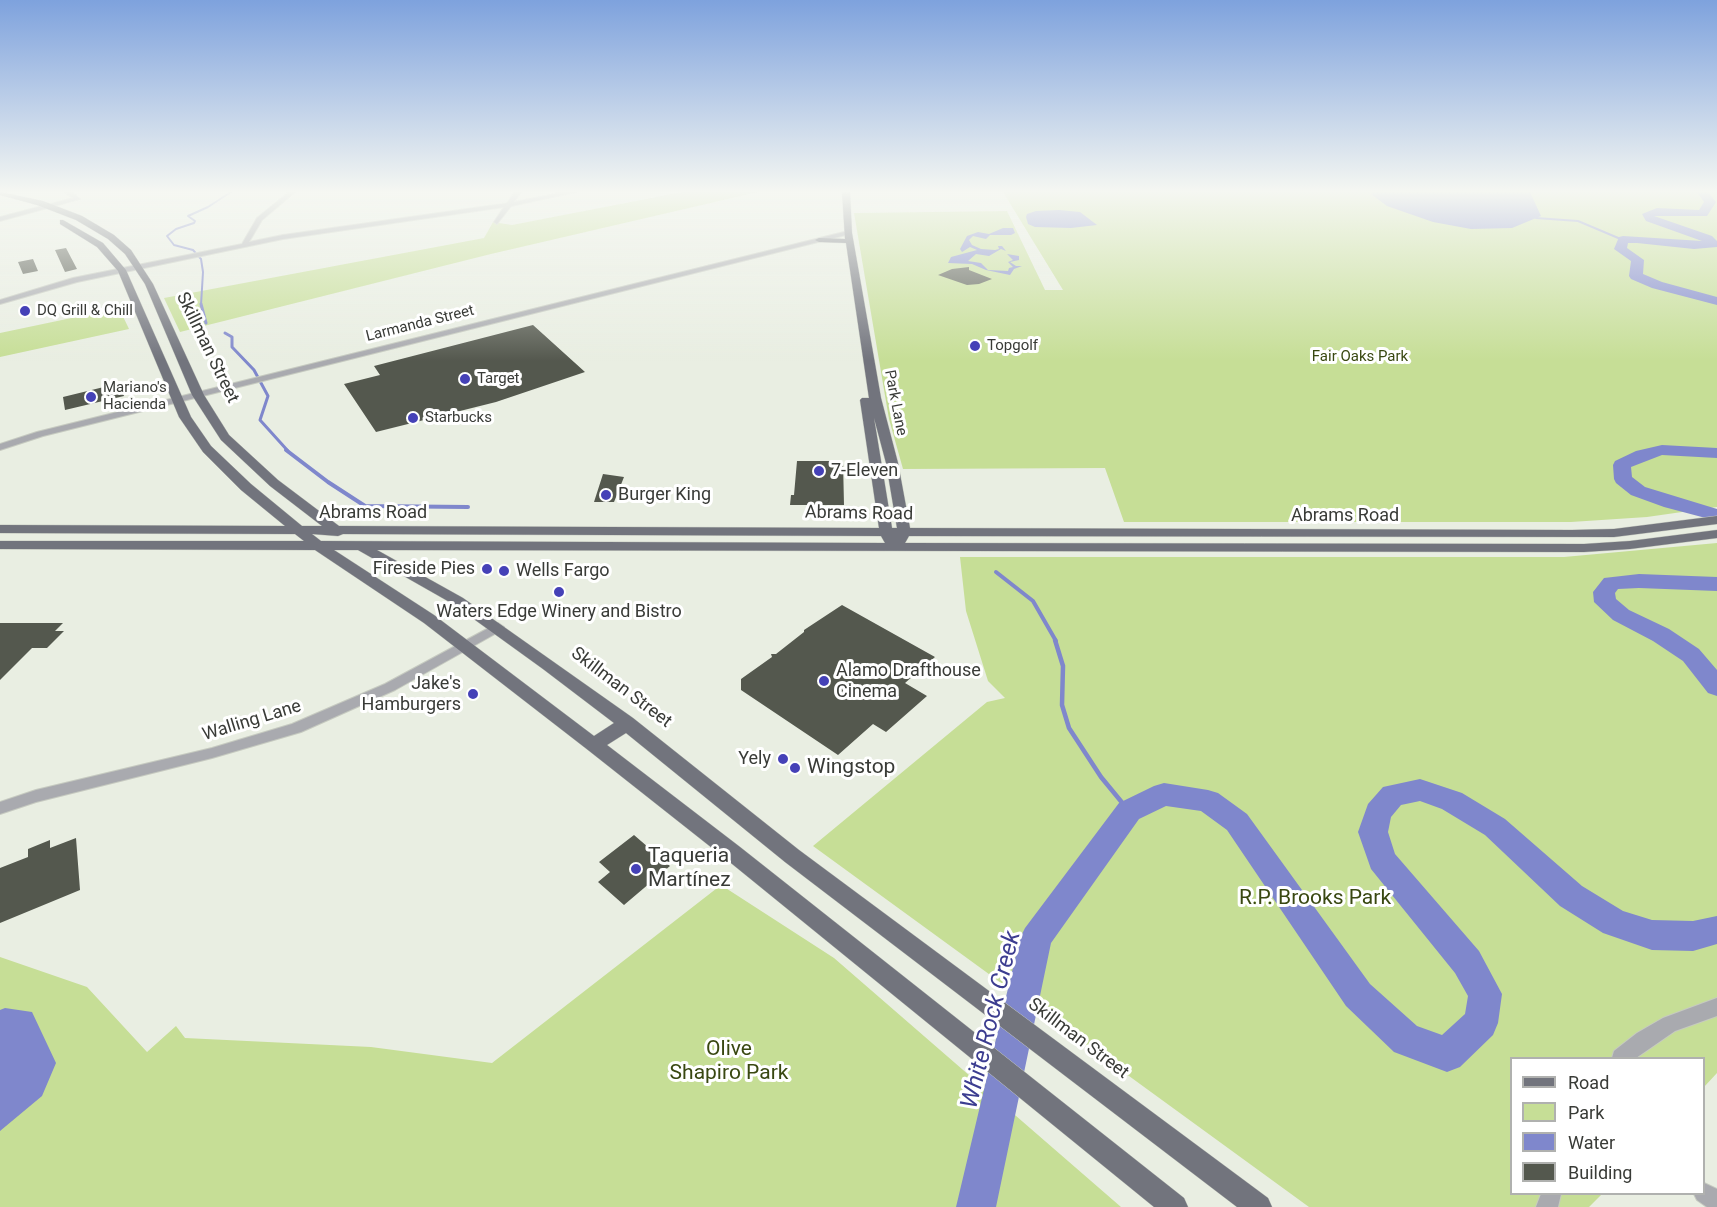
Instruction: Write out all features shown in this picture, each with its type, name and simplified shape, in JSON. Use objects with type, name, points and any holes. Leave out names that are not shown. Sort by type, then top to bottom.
[{"type":"main road","points":[[105,248],[122,270],[177,400],[194,432],[207,449],[244,485],[317,545],[466,646],[594,745],[1175,1207]]},
{"type":"main road","name":"Skillman Street","points":[[124,248],[139,266],[198,395],[225,437],[245,458],[336,531],[416,579],[458,601],[498,627],[627,723],[792,856],[1259,1207]]},
{"type":"main road","name":"Park Lane","points":[[846,248],[886,532],[895,546]]},
{"type":"main road","name":"Park Lane","points":[[846,248],[878,409],[892,463],[904,532]]},
{"type":"main road","name":"Abrams Road","points":[[0,545],[895,546],[1090,540],[1614,533],[1717,520]]},
{"type":"main road","name":"Abrams Road","points":[[0,529],[904,532],[1090,540],[1584,548],[1630,545],[1717,534]]},
{"type":"main road","points":[[79,544],[96,529]]},
{"type":"main road","points":[[643,546],[647,531]]},
{"type":"main road","points":[[895,546],[904,532]]},
{"type":"main road","points":[[416,579],[409,564],[410,557],[415,551],[429,546]]},
{"type":"main road","points":[[594,745],[627,723]]},
{"type":"street","points":[[0,302],[58,284],[222,248]]},
{"type":"street","name":"Larmanda Street","points":[[0,447],[40,434],[786,248]]},
{"type":"street","name":"Walling Lane","points":[[0,808],[36,796],[233,747],[296,728],[390,687],[498,627]]},
{"type":"street","points":[[1624,1057],[1644,1040],[1670,1024],[1717,1007]]},
{"type":"green space","points":[[429,248],[515,248],[180,332],[164,298]]},
{"type":"green space","name":"Fair Oaks Park","points":[[860,248],[1025,248],[1045,290],[1063,290],[1037,248],[1717,248],[1717,507],[1647,517],[1571,522],[1124,522],[1105,468],[903,469],[889,419]]},
{"type":"green space","points":[[119,308],[129,329],[0,357],[0,333]]},
{"type":"green space","name":"R.P. Brooks Park","points":[[1717,543],[1717,1073],[1705,1086],[1705,1057],[1510,1057],[1510,1195],[1601,1195],[1589,1207],[1309,1207],[813,846],[987,702],[1005,698],[988,681],[966,611],[960,557],[1564,557]]},
{"type":"green space","name":"Olive Shapiro Park","points":[[721,885],[834,958],[1121,1207],[0,1207],[0,957],[87,987],[147,1052],[176,1026],[185,1038],[371,1047],[492,1063]]},
{"type":"water","points":[[973,248],[1004,248],[1006,251],[1001,249],[989,256],[976,254],[968,261],[981,263],[988,270],[1008,271],[1013,267],[1008,262],[1013,260],[1007,254],[1019,256],[1019,260],[1010,262],[1016,266],[1022,266],[1014,269],[1010,275],[986,270],[972,264],[948,263],[951,257],[977,250]]},
{"type":"water","points":[[5,1008],[32,1012],[56,1063],[42,1096],[0,1131],[0,1010]]},
{"type":"building","points":[[66,248],[77,269],[65,272],[55,250]]},
{"type":"building","points":[[33,259],[38,271],[23,274],[18,262]]},
{"type":"building","points":[[969,267],[969,270],[992,279],[979,284],[967,285],[938,275],[952,269]]},
{"type":"building","name":"Target","points":[[533,325],[585,372],[496,402],[376,432],[344,384],[380,375],[374,366]]},
{"type":"building","name":"Mariano's Hacienda","points":[[112,385],[121,386],[124,396],[65,410],[63,397]]},
{"type":"building","points":[[797,461],[843,461],[844,505],[790,505],[791,495],[794,495]]},
{"type":"building","name":"Burger King","points":[[603,474],[624,477],[614,502],[594,502]]},
{"type":"building","name":"Alamo Drafthouse Cinema","points":[[842,605],[935,657],[905,683],[927,696],[886,732],[873,724],[838,755],[741,690],[741,679],[772,657],[771,654],[776,654],[804,630]]},
{"type":"building","points":[[0,623],[63,623],[55,631],[64,631],[47,648],[32,648],[0,680]]},
{"type":"building","name":"Taqueria Martínez","points":[[634,835],[670,866],[624,905],[598,882],[610,872],[599,862]]},
{"type":"building","points":[[76,838],[80,890],[0,923],[0,868],[28,857],[28,849],[50,840],[50,848]]},
{"type":"waterway","points":[[187,248],[193,250],[201,259],[203,272],[201,304]]},
{"type":"waterway","name":"White Rock Creek","points":[[1620,248],[1638,260],[1636,276],[1657,285],[1717,301]]},
{"type":"waterway","points":[[201,304],[206,323]]},
{"type":"waterway","points":[[225,333],[232,337],[232,347],[254,370],[268,396],[260,420],[288,451]]},
{"type":"waterway","points":[[286,450],[328,482],[365,506],[468,507]]},
{"type":"waterway","name":"White Rock Creek","points":[[1717,453],[1662,450],[1642,455],[1622,465],[1623,479],[1638,491],[1671,503],[1717,515]]},
{"type":"waterway","points":[[996,572],[1033,601],[1056,641]]},
{"type":"waterway","name":"White Rock Creek","points":[[1717,584],[1639,581],[1612,583],[1604,592],[1605,602],[1621,615],[1661,635],[1691,655],[1717,687]]},
{"type":"waterway","points":[[1055,640],[1063,666],[1062,705],[1069,728],[1101,777],[1129,811]]},
{"type":"waterway","name":"White Rock Creek","points":[[976,1207],[1036,938],[1129,811],[1164,794],[1208,801],[1237,822],[1358,995],[1406,1040],[1447,1054],[1481,1023],[1485,994],[1467,962],[1382,860],[1373,832],[1378,812],[1393,795],[1420,790],[1452,801],[1495,827],[1571,896],[1614,923],[1652,935],[1693,936],[1717,930]]},
{"type":"place","name":"DQ Grill & Chill","points":[[25,311]]},
{"type":"place","name":"Topgolf","points":[[975,346]]},
{"type":"place","name":"Target","points":[[465,379]]},
{"type":"place","name":"Mariano's Hacienda","points":[[91,397]]},
{"type":"place","name":"Starbucks","points":[[413,418]]},
{"type":"place","name":"7-Eleven","points":[[819,471]]},
{"type":"place","name":"Burger King","points":[[606,495]]},
{"type":"place","name":"Fireside Pies","points":[[487,569]]},
{"type":"place","name":"Wells Fargo","points":[[504,571]]},
{"type":"place","name":"Waters Edge Winery and Bistro","points":[[559,592]]},
{"type":"place","name":"Alamo Drafthouse Cinema","points":[[824,681]]},
{"type":"place","name":"Jake's Hamburgers","points":[[473,694]]},
{"type":"place","name":"Yely","points":[[783,759]]},
{"type":"place","name":"Wingstop","points":[[795,768]]},
{"type":"place","name":"Taqueria Martínez","points":[[636,869]]}]
